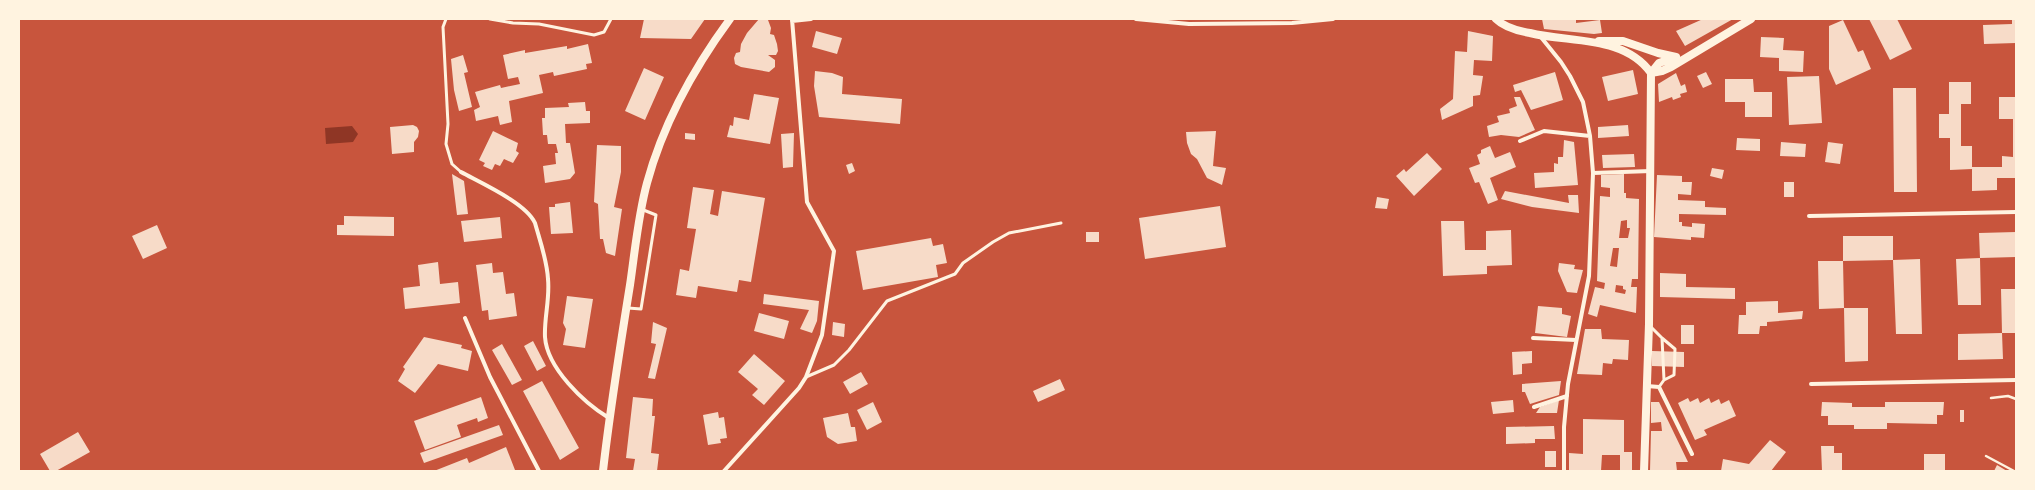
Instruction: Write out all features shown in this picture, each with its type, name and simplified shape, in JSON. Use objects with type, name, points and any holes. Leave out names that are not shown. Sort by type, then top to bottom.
[{"type":"main road","points":[[603,471],[609,418],[641,209],[647,183],[671,119],[689,83],[713,42],[730,19]]},
{"type":"main road","points":[[1496,19],[1514,30],[1540,36],[1588,41],[1623,41],[1658,53],[1676,57]]},
{"type":"main road","points":[[1651,73],[1662,71],[1671,67],[1751,19]]},
{"type":"main road","points":[[1588,41],[1632,53],[1644,62],[1651,73],[1649,324],[1644,471]]},
{"type":"main road","points":[[1651,73],[1659,63],[1691,54]]},
{"type":"street","points":[[724,471],[800,388],[806,377],[822,335],[834,251],[807,202],[792,20],[811,19]]},
{"type":"street","points":[[1136,19],[1188,24],[1292,23],[1334,19]]},
{"type":"street","points":[[1540,36],[1570,76],[1582,102],[1590,136],[1593,173],[1589,276],[1576,340],[1567,396],[1564,427],[1564,471]]},
{"type":"street","points":[[1520,141],[1544,131],[1590,136]]},
{"type":"street","points":[[1593,173],[1651,171]]},
{"type":"street","points":[[461,172],[522,207],[531,215],[535,223],[548,278],[545,338],[547,348],[553,361],[581,397],[609,418]]},
{"type":"street","points":[[1809,216],[2016,212]]},
{"type":"street","points":[[465,318],[490,377],[539,471]]},
{"type":"street","points":[[1533,338],[1576,340]]},
{"type":"street","points":[[1812,384],[2016,380]]},
{"type":"street","points":[[1647,386],[1659,386],[1692,454]]},
{"type":"street","points":[[1534,407],[1567,396]]},
{"type":"lane","points":[[446,19],[443,27],[448,124],[446,144],[452,164],[461,172]]},
{"type":"lane","points":[[490,19],[513,23],[539,24],[594,35],[604,32],[611,19]]},
{"type":"lane","points":[[626,308],[641,309],[656,215],[641,209]]},
{"type":"lane","points":[[806,377],[834,365],[849,350],[887,301],[955,274],[963,263],[993,242],[1009,233],[1061,223]]},
{"type":"lane","points":[[1649,324],[1675,349],[1674,375],[1664,380],[1659,386]]},
{"type":"lane","points":[[1662,338],[1664,380]]},
{"type":"path","points":[[1991,398],[2008,396],[2016,399]]},
{"type":"path","points":[[1986,456],[2014,471],[2016,467]]},
{"type":"shaded area","points":[[352,126],[358,134],[353,142],[326,144],[325,128]]},
{"type":"building","points":[[644,19],[705,19],[691,39],[640,38]]},
{"type":"building","points":[[759,19],[768,20],[771,28],[770,34],[774,35],[777,44],[778,51],[776,55],[768,55],[775,60],[775,67],[769,72],[741,67],[735,64],[734,58],[736,53],[740,52],[741,44],[747,33]]},
{"type":"building","points":[[1542,19],[1576,19],[1576,23],[1600,20],[1602,33],[1594,34],[1544,29]]},
{"type":"building","points":[[1703,19],[1733,19],[1685,46],[1676,31]]},
{"type":"building","points":[[1869,19],[1897,19],[1912,49],[1890,60]]},
{"type":"building","points":[[2012,19],[2016,19],[2016,43],[1984,44],[1983,25],[2012,24]]},
{"type":"building","points":[[1843,20],[1858,52],[1863,50],[1871,69],[1836,85],[1829,69],[1829,26]]},
{"type":"building","points":[[816,31],[842,38],[837,54],[812,47]]},
{"type":"building","points":[[1468,31],[1493,36],[1492,61],[1474,60],[1473,75],[1483,76],[1480,95],[1473,96],[1473,106],[1442,120],[1440,109],[1453,99],[1455,51],[1467,52]]},
{"type":"building","points":[[1761,37],[1784,38],[1783,50],[1804,51],[1803,72],[1779,71],[1779,58],[1760,57]]},
{"type":"building","points":[[588,44],[592,63],[586,64],[587,69],[554,76],[553,72],[539,75],[543,93],[509,101],[512,122],[500,125],[498,116],[476,121],[474,110],[480,107],[475,92],[500,85],[501,88],[520,84],[518,77],[508,79],[503,55],[525,50],[525,53],[567,46],[567,49]]},
{"type":"building","points":[[463,55],[468,72],[464,73],[472,107],[459,111],[454,90],[451,59]]},
{"type":"building","points":[[644,68],[664,77],[645,120],[625,111]]},
{"type":"building","points":[[1633,70],[1638,94],[1608,101],[1602,77]]},
{"type":"building","points":[[815,71],[832,73],[843,77],[842,94],[902,99],[900,124],[819,117],[814,86]]},
{"type":"building","points":[[1555,72],[1563,100],[1531,110],[1521,90],[1515,92],[1513,85]]},
{"type":"building","points":[[1706,72],[1712,84],[1703,88],[1697,76]]},
{"type":"building","points":[[1676,73],[1681,86],[1685,84],[1687,92],[1680,94],[1681,97],[1673,100],[1672,97],[1659,102],[1658,84]]},
{"type":"building","points":[[1819,76],[1822,123],[1789,125],[1787,77]]},
{"type":"building","points":[[1725,79],[1753,79],[1754,92],[1772,92],[1772,117],[1745,117],[1745,102],[1725,102]]},
{"type":"building","points":[[1949,82],[1971,82],[1971,104],[1961,104],[1961,146],[1972,146],[1972,167],[2002,167],[2002,156],[2013,157],[2013,119],[1999,119],[1999,97],[2016,97],[2016,178],[1997,178],[1997,190],[1972,191],[1972,169],[1950,170],[1950,138],[1939,138],[1939,114],[1949,114]]},
{"type":"building","points":[[1893,88],[1916,88],[1917,192],[1894,192]]},
{"type":"building","points":[[754,94],[779,98],[770,144],[727,137],[730,125],[733,126],[734,117],[749,120]]},
{"type":"building","points":[[1514,97],[1520,97],[1535,130],[1519,137],[1501,135],[1489,137],[1487,126],[1499,122],[1497,116],[1510,113],[1509,109],[1517,106]]},
{"type":"building","points":[[585,102],[586,111],[590,111],[590,123],[565,124],[566,143],[570,143],[575,173],[570,179],[545,183],[543,166],[556,164],[555,153],[558,153],[556,144],[548,144],[547,135],[543,135],[542,118],[545,118],[545,108],[569,107],[568,103]]},
{"type":"building","points":[[413,125],[417,127],[419,131],[418,137],[414,142],[414,152],[392,154],[390,127]]},
{"type":"building","points":[[1628,125],[1629,136],[1598,138],[1598,127]]},
{"type":"building","points":[[493,131],[518,143],[516,151],[519,153],[513,163],[504,159],[500,166],[495,164],[492,170],[483,166],[485,163],[479,160]]},
{"type":"building","points":[[1216,131],[1213,166],[1226,168],[1222,185],[1207,178],[1197,159],[1191,154],[1187,143],[1186,132]]},
{"type":"building","points":[[685,133],[695,134],[695,140],[685,139]]},
{"type":"building","points":[[794,133],[793,167],[783,168],[781,134]]},
{"type":"building","points":[[1737,138],[1760,139],[1760,151],[1736,150]]},
{"type":"building","points":[[1564,140],[1574,142],[1578,185],[1535,188],[1534,173],[1554,172],[1554,163],[1558,164],[1558,157],[1563,157]]},
{"type":"building","points":[[1781,142],[1806,144],[1805,157],[1780,156]]},
{"type":"building","points":[[1828,142],[1843,144],[1840,164],[1825,162]]},
{"type":"building","points":[[597,145],[621,146],[621,172],[614,207],[622,209],[615,256],[606,253],[603,239],[600,239],[598,204],[594,202]]},
{"type":"building","points":[[1490,146],[1495,158],[1510,152],[1516,167],[1490,178],[1498,200],[1488,204],[1479,182],[1475,183],[1469,168],[1480,164],[1477,155],[1481,153],[1481,150]]},
{"type":"building","points":[[1427,153],[1442,169],[1414,196],[1396,176],[1404,169],[1406,172]]},
{"type":"building","points":[[1634,154],[1635,167],[1603,168],[1602,155]]},
{"type":"building","points":[[852,163],[855,171],[849,174],[846,165]]},
{"type":"building","points":[[1712,168],[1724,170],[1722,179],[1710,176]]},
{"type":"building","points":[[452,174],[464,181],[468,214],[457,215]]},
{"type":"building","points":[[1624,174],[1624,193],[1626,193],[1626,198],[1639,199],[1638,279],[1632,279],[1631,287],[1637,287],[1636,313],[1600,305],[1597,317],[1588,314],[1595,287],[1604,289],[1605,283],[1597,281],[1600,196],[1610,197],[1610,188],[1601,187],[1601,175]],"holes":[[[1627,220],[1627,228],[1630,228],[1628,238],[1619,238],[1621,221]],[[1613,248],[1619,248],[1617,267],[1610,266]],[[1616,285],[1623,286],[1623,289],[1626,290],[1625,294],[1615,292]]]},
{"type":"building","points":[[1657,175],[1682,176],[1682,182],[1692,182],[1691,195],[1678,194],[1678,200],[1705,201],[1705,207],[1726,208],[1726,215],[1679,214],[1679,222],[1682,222],[1682,226],[1692,227],[1692,223],[1705,224],[1704,238],[1691,237],[1691,240],[1654,237]]},
{"type":"building","points":[[1784,182],[1794,182],[1794,197],[1784,197]]},
{"type":"building","points":[[693,187],[714,190],[710,214],[718,216],[722,191],[765,198],[751,282],[739,280],[737,292],[698,286],[696,298],[676,295],[680,269],[689,271],[696,229],[687,228]]},
{"type":"building","points":[[1505,191],[1569,203],[1568,195],[1578,195],[1579,213],[1532,207],[1501,199]]},
{"type":"building","points":[[1377,197],[1389,199],[1387,209],[1375,208]]},
{"type":"building","points":[[570,202],[573,233],[551,234],[549,207],[555,207],[555,204]]},
{"type":"building","points":[[1220,206],[1226,247],[1145,259],[1139,218]]},
{"type":"building","points":[[344,216],[394,217],[394,236],[337,235],[337,225],[344,225]]},
{"type":"building","points":[[500,217],[502,238],[464,242],[461,221]]},
{"type":"building","points":[[1441,221],[1464,221],[1465,250],[1486,250],[1486,231],[1511,230],[1512,265],[1487,266],[1487,274],[1443,276]]},
{"type":"building","points":[[157,225],[167,248],[143,259],[132,236]]},
{"type":"building","points":[[1086,232],[1099,232],[1099,242],[1086,242]]},
{"type":"building","points":[[2016,232],[2016,257],[1980,258],[1979,233]]},
{"type":"building","points":[[1843,236],[1893,236],[1893,260],[1843,261]]},
{"type":"building","points":[[931,238],[933,246],[943,244],[947,263],[936,265],[938,277],[863,290],[856,251]]},
{"type":"building","points":[[1980,258],[1981,305],[1958,305],[1956,259]]},
{"type":"building","points":[[1920,259],[1922,334],[1896,334],[1893,260]]},
{"type":"building","points":[[1818,261],[1843,261],[1844,308],[1819,309]]},
{"type":"building","points":[[438,262],[440,284],[458,282],[460,303],[405,309],[403,288],[420,286],[418,265]]},
{"type":"building","points":[[492,263],[493,273],[503,272],[506,294],[514,293],[517,316],[489,320],[488,310],[482,311],[476,265]]},
{"type":"building","points":[[1559,263],[1575,265],[1574,269],[1583,270],[1577,293],[1567,292],[1558,271]]},
{"type":"building","points":[[1660,273],[1686,274],[1686,287],[1735,288],[1735,299],[1660,297]]},
{"type":"building","points":[[2001,289],[2016,289],[2016,333],[2002,333]]},
{"type":"building","points":[[764,294],[819,301],[817,321],[812,333],[800,329],[809,310],[763,304]]},
{"type":"building","points":[[567,296],[593,299],[585,348],[563,345],[566,329],[563,323]]},
{"type":"building","points":[[1778,301],[1778,313],[1803,311],[1802,319],[1767,322],[1767,326],[1760,326],[1759,334],[1738,334],[1739,315],[1746,315],[1746,302]]},
{"type":"building","points":[[1538,306],[1562,308],[1562,314],[1571,316],[1567,337],[1535,333]]},
{"type":"building","points":[[1844,308],[1868,308],[1868,361],[1845,362]]},
{"type":"building","points":[[759,313],[789,321],[784,339],[754,331]]},
{"type":"building","points":[[653,322],[667,328],[655,379],[648,378],[656,344],[651,343]]},
{"type":"building","points":[[833,322],[845,324],[844,337],[832,335]]},
{"type":"building","points":[[1681,325],[1694,325],[1694,344],[1681,344]]},
{"type":"building","points":[[1585,329],[1601,329],[1602,339],[1629,340],[1628,360],[1613,359],[1612,364],[1603,363],[1602,375],[1577,374]]},
{"type":"building","points":[[2002,333],[2003,359],[1958,360],[1958,334]]},
{"type":"building","points":[[424,337],[462,345],[461,348],[472,351],[468,371],[438,364],[415,393],[398,381],[405,369],[403,367]]},
{"type":"building","points":[[533,341],[546,366],[537,371],[524,346]]},
{"type":"building","points":[[502,344],[522,380],[512,385],[492,350]]},
{"type":"building","points":[[1532,351],[1532,363],[1522,364],[1522,374],[1513,375],[1512,352]]},
{"type":"building","points":[[1652,351],[1684,352],[1684,367],[1652,366]]},
{"type":"building","points":[[754,354],[785,381],[764,405],[752,395],[758,389],[738,372]]},
{"type":"building","points":[[861,372],[868,384],[850,394],[843,382]]},
{"type":"building","points":[[1060,379],[1065,390],[1038,402],[1033,391]]},
{"type":"building","points":[[542,381],[579,448],[560,460],[523,391]]},
{"type":"building","points":[[1561,381],[1559,395],[1530,404],[1525,392],[1522,392],[1522,384]]},
{"type":"building","points":[[481,397],[488,418],[478,422],[477,418],[457,425],[461,437],[425,450],[414,421]]},
{"type":"building","points":[[633,397],[653,399],[652,416],[655,416],[651,453],[659,454],[657,471],[633,471],[635,459],[626,458]]},
{"type":"building","points":[[1688,398],[1690,402],[1698,398],[1700,403],[1709,398],[1711,403],[1719,399],[1721,404],[1729,400],[1736,416],[1704,430],[1707,435],[1695,440],[1678,403]]},
{"type":"building","points":[[1513,400],[1514,412],[1493,414],[1491,402]]},
{"type":"building","points":[[1559,400],[1557,413],[1536,413],[1540,407]]},
{"type":"building","points":[[873,402],[882,422],[867,430],[857,410]]},
{"type":"building","points":[[1651,402],[1659,402],[1688,462],[1676,462],[1677,471],[1650,471],[1651,431],[1662,431],[1661,422],[1651,423]]},
{"type":"building","points":[[1822,402],[1852,403],[1852,407],[1885,407],[1885,402],[1944,402],[1943,415],[1937,415],[1937,424],[1887,423],[1887,429],[1854,429],[1854,425],[1828,425],[1828,416],[1821,416]]},
{"type":"building","points":[[1960,410],[1964,410],[1964,422],[1960,422]]},
{"type":"building","points":[[718,412],[719,418],[724,417],[727,438],[720,439],[721,443],[708,445],[703,415]]},
{"type":"building","points":[[848,413],[851,427],[855,427],[857,441],[838,444],[827,437],[823,418]]},
{"type":"building","points":[[1583,419],[1624,420],[1624,452],[1632,452],[1632,471],[1620,471],[1620,455],[1602,455],[1601,471],[1569,471],[1569,453],[1583,454]]},
{"type":"building","points":[[499,425],[503,435],[424,463],[420,453]]},
{"type":"building","points":[[1554,426],[1555,439],[1535,439],[1535,443],[1506,444],[1506,427]]},
{"type":"building","points":[[78,432],[90,452],[56,471],[50,471],[40,454]]},
{"type":"building","points":[[1770,440],[1786,452],[1771,471],[1721,471],[1723,459],[1749,464]]},
{"type":"building","points":[[1821,446],[1834,446],[1834,453],[1842,453],[1842,471],[1822,471]]},
{"type":"building","points":[[506,447],[515,470],[434,471],[467,458],[469,463]]},
{"type":"building","points":[[1545,451],[1556,451],[1556,467],[1545,467]]},
{"type":"building","points":[[1924,454],[1945,454],[1945,471],[1924,471]]},
{"type":"building","points":[[1997,465],[2007,471],[1994,471]]}]
